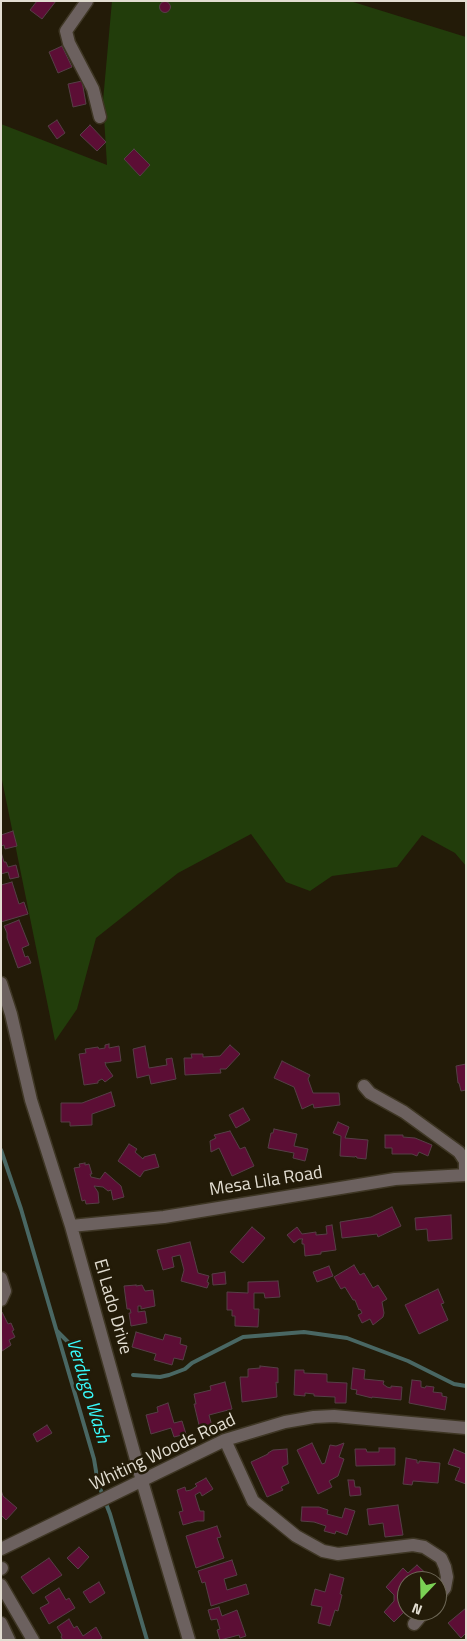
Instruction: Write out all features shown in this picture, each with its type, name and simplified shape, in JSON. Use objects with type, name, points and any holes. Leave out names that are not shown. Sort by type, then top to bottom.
[{"type":"street","points":[[87,1],[66,30],[69,43],[93,89],[100,118]]},
{"type":"street","name":"El Lado Drive","points":[[1,983],[11,1014],[31,1100],[71,1226],[189,1640]]},
{"type":"street","points":[[364,1086],[370,1093],[404,1112],[460,1152],[465,1162],[465,1175]]},
{"type":"street","name":"Mesa Lila Road","points":[[71,1226],[164,1216],[395,1179],[465,1175]]},
{"type":"street","points":[[1,1278],[5,1291],[1,1300]]},
{"type":"street","name":"Whiting Woods Road","points":[[1,1549],[225,1440],[285,1422],[314,1417],[353,1416],[466,1428]]},
{"type":"street","points":[[225,1440],[253,1501],[296,1536],[322,1551],[338,1554],[414,1545],[424,1547],[441,1558],[446,1571]]},
{"type":"street","points":[[1,1585],[33,1640]]},
{"type":"street","points":[[1,1623],[9,1640]]},
{"type":"green space","points":[[112,1],[350,1],[466,37],[466,866],[455,853],[422,835],[397,867],[332,876],[310,891],[286,882],[251,834],[178,873],[96,938],[77,1009],[55,1041],[1,775],[1,124],[107,165],[103,101]]},
{"type":"building","points":[[37,1],[56,1],[42,19],[30,10]]},
{"type":"building","points":[[165,1],[171,7],[165,13],[159,7]]},
{"type":"building","points":[[62,46],[72,67],[58,73],[49,52]]},
{"type":"building","points":[[82,81],[86,104],[73,107],[68,84]]},
{"type":"building","points":[[57,120],[65,133],[57,139],[48,126]]},
{"type":"building","points":[[90,125],[106,142],[97,151],[80,135]]},
{"type":"building","points":[[134,149],[150,165],[140,176],[124,159]]},
{"type":"building","points":[[13,831],[17,846],[5,849],[4,845],[1,846],[1,835]]},
{"type":"building","points":[[1,852],[4,862],[6,862],[8,867],[16,865],[19,877],[10,879],[8,872],[1,874]]},
{"type":"building","points":[[12,882],[19,904],[24,902],[28,914],[1,922],[1,885]]},
{"type":"building","points":[[19,920],[29,945],[22,948],[25,957],[28,956],[31,963],[18,968],[4,926]]},
{"type":"building","points":[[109,1044],[109,1048],[119,1046],[121,1061],[105,1062],[113,1076],[105,1082],[102,1079],[98,1083],[84,1085],[79,1054],[86,1053],[85,1049],[105,1048],[105,1045]]},
{"type":"building","points":[[230,1045],[240,1054],[226,1069],[220,1069],[221,1073],[185,1075],[184,1058],[192,1058],[191,1054],[203,1054],[203,1057],[220,1056]]},
{"type":"building","points":[[145,1046],[149,1068],[167,1065],[166,1059],[172,1058],[176,1079],[151,1084],[149,1075],[137,1078],[133,1049]]},
{"type":"building","points":[[282,1061],[310,1075],[308,1079],[313,1093],[339,1093],[340,1105],[314,1108],[313,1104],[302,1109],[294,1087],[274,1078]]},
{"type":"building","points":[[466,1064],[466,1090],[461,1091],[456,1066]]},
{"type":"building","points":[[111,1092],[115,1106],[92,1114],[92,1125],[70,1126],[70,1122],[61,1122],[61,1103],[82,1103]]},
{"type":"building","points":[[243,1108],[250,1120],[236,1128],[229,1115]]},
{"type":"building","points":[[338,1122],[349,1127],[345,1138],[368,1140],[366,1159],[357,1158],[356,1156],[340,1156],[341,1136],[333,1133]]},
{"type":"building","points":[[274,1129],[297,1134],[294,1146],[308,1149],[305,1161],[293,1158],[294,1153],[268,1148],[271,1133],[273,1133]]},
{"type":"building","points":[[230,1131],[240,1149],[245,1147],[254,1166],[232,1176],[219,1148],[211,1152],[210,1141],[216,1138],[214,1135]]},
{"type":"building","points":[[385,1135],[403,1135],[403,1137],[415,1138],[432,1145],[428,1156],[419,1152],[417,1156],[412,1154],[392,1154],[392,1148],[385,1148]]},
{"type":"building","points":[[129,1144],[137,1149],[135,1152],[143,1159],[155,1154],[159,1167],[144,1171],[140,1177],[118,1161]]},
{"type":"building","points":[[85,1163],[85,1165],[89,1164],[91,1177],[100,1179],[105,1172],[121,1186],[124,1197],[113,1200],[111,1190],[108,1191],[103,1187],[94,1186],[98,1192],[99,1203],[86,1204],[85,1200],[82,1201],[74,1168],[80,1167],[79,1164]]},
{"type":"building","points":[[392,1207],[401,1226],[378,1237],[377,1234],[342,1238],[340,1222],[371,1217]]},
{"type":"building","points":[[451,1215],[452,1239],[428,1241],[427,1229],[416,1230],[415,1218]]},
{"type":"building","points":[[332,1225],[336,1250],[321,1252],[321,1254],[305,1256],[304,1244],[302,1244],[303,1239],[299,1239],[294,1243],[287,1235],[297,1227],[302,1234],[316,1232],[316,1235],[327,1234],[326,1226]]},
{"type":"building","points":[[252,1227],[265,1238],[243,1263],[230,1252]]},
{"type":"building","points":[[190,1242],[198,1273],[209,1276],[207,1288],[181,1281],[184,1270],[180,1255],[172,1257],[174,1267],[163,1270],[157,1250]]},
{"type":"building","points":[[354,1265],[360,1275],[364,1273],[373,1288],[378,1285],[387,1299],[382,1302],[383,1317],[373,1325],[370,1319],[362,1323],[358,1315],[362,1313],[355,1300],[353,1300],[345,1287],[341,1289],[334,1277]]},
{"type":"building","points":[[329,1266],[333,1276],[317,1282],[313,1272]]},
{"type":"building","points":[[225,1272],[226,1284],[213,1285],[212,1274]]},
{"type":"building","points":[[278,1281],[280,1297],[265,1298],[264,1293],[254,1293],[254,1309],[259,1309],[258,1327],[235,1326],[235,1316],[232,1316],[232,1310],[227,1310],[227,1292],[248,1293],[248,1282]]},
{"type":"building","points":[[142,1285],[145,1291],[153,1290],[155,1306],[141,1309],[141,1306],[138,1306],[138,1312],[145,1311],[147,1323],[131,1326],[129,1313],[131,1313],[130,1309],[127,1309],[124,1286]]},
{"type":"building","points":[[438,1289],[444,1303],[441,1304],[448,1320],[419,1334],[405,1305]]},
{"type":"building","points":[[1,1312],[8,1324],[11,1323],[15,1337],[9,1340],[11,1345],[2,1351]]},
{"type":"building","points":[[136,1332],[163,1340],[165,1334],[181,1338],[180,1344],[187,1346],[183,1360],[174,1358],[172,1365],[154,1360],[156,1354],[132,1347]]},
{"type":"building","points":[[260,1366],[278,1368],[278,1383],[276,1382],[277,1397],[242,1402],[240,1377],[248,1377],[248,1369],[260,1368]]},
{"type":"building","points":[[353,1368],[365,1370],[364,1379],[384,1381],[383,1384],[391,1388],[391,1386],[402,1387],[401,1400],[372,1398],[356,1394],[357,1390],[351,1389]]},
{"type":"building","points":[[295,1370],[304,1370],[304,1373],[327,1374],[327,1382],[347,1383],[346,1403],[335,1403],[335,1397],[314,1396],[314,1394],[305,1393],[305,1396],[294,1395]]},
{"type":"building","points":[[412,1380],[421,1381],[421,1387],[434,1387],[433,1392],[442,1393],[442,1396],[447,1397],[445,1410],[409,1403]]},
{"type":"building","points":[[225,1382],[232,1409],[209,1415],[212,1426],[200,1429],[194,1404],[196,1404],[194,1394],[211,1390],[210,1386]]},
{"type":"building","points":[[168,1403],[174,1423],[182,1421],[186,1434],[174,1437],[171,1428],[151,1434],[146,1415],[158,1412],[157,1407]]},
{"type":"building","points":[[47,1425],[52,1433],[37,1442],[33,1434]]},
{"type":"building","points":[[312,1443],[322,1464],[325,1463],[330,1445],[336,1446],[344,1443],[339,1457],[344,1459],[338,1476],[329,1481],[332,1487],[318,1494],[297,1450]]},
{"type":"building","points":[[379,1448],[395,1448],[395,1465],[356,1466],[355,1449],[379,1452]]},
{"type":"building","points":[[287,1449],[288,1464],[282,1467],[289,1483],[281,1487],[283,1490],[267,1497],[251,1462],[273,1450]]},
{"type":"building","points":[[454,1449],[466,1454],[466,1484],[455,1480],[460,1468],[448,1464]]},
{"type":"building","points":[[406,1458],[417,1460],[417,1463],[419,1461],[440,1463],[438,1483],[413,1481],[412,1485],[403,1484]]},
{"type":"building","points":[[206,1478],[213,1489],[202,1496],[200,1492],[195,1495],[200,1511],[204,1511],[204,1521],[183,1525],[179,1512],[183,1511],[177,1490],[185,1487],[186,1491],[191,1490],[197,1486],[195,1484]]},
{"type":"building","points":[[348,1480],[354,1480],[355,1487],[360,1487],[361,1495],[350,1496]]},
{"type":"building","points":[[1,1490],[3,1496],[17,1508],[6,1520],[1,1515]]},
{"type":"building","points":[[398,1505],[403,1535],[385,1537],[383,1523],[369,1525],[367,1509]]},
{"type":"building","points":[[302,1507],[319,1507],[328,1510],[327,1514],[342,1518],[345,1508],[355,1511],[347,1535],[336,1531],[335,1534],[324,1531],[326,1526],[314,1522],[301,1521]]},
{"type":"building","points":[[217,1526],[221,1537],[217,1538],[224,1558],[196,1568],[186,1536]]},
{"type":"building","points":[[79,1547],[89,1557],[78,1569],[67,1558]]},
{"type":"building","points":[[49,1558],[62,1575],[33,1594],[21,1577]]},
{"type":"building","points":[[232,1560],[237,1575],[224,1579],[227,1590],[246,1584],[249,1594],[211,1606],[205,1582],[202,1583],[198,1571]]},
{"type":"building","points":[[417,1565],[423,1571],[410,1571]]},
{"type":"building","points":[[330,1574],[344,1578],[338,1611],[335,1610],[330,1626],[318,1623],[322,1607],[311,1605],[315,1589],[325,1592]]},
{"type":"building","points":[[397,1575],[397,1619],[394,1622],[384,1612],[394,1601],[394,1595],[386,1587]]},
{"type":"building","points":[[99,1582],[105,1593],[90,1603],[83,1592]]},
{"type":"building","points":[[59,1588],[66,1600],[69,1598],[75,1608],[49,1624],[40,1608],[49,1603],[45,1597]]},
{"type":"building","points":[[219,1607],[222,1616],[237,1610],[246,1636],[240,1638],[239,1635],[220,1640],[217,1630],[220,1629],[217,1619],[211,1620],[208,1610]]},
{"type":"building","points":[[466,1608],[466,1633],[461,1638],[448,1623]]},
{"type":"building","points":[[69,1619],[74,1628],[77,1626],[83,1636],[96,1627],[102,1638],[99,1640],[63,1640],[57,1627]]},
{"type":"waterway","name":"Verdugo Wash","points":[[1,1150],[21,1209],[94,1459],[98,1483],[110,1514],[147,1640]]},
{"type":"waterway","points":[[57,1331],[74,1348],[79,1358]]},
{"type":"waterway","points":[[133,1375],[160,1377],[169,1375],[185,1369],[192,1363],[243,1337],[304,1332],[347,1338],[408,1361],[454,1384],[466,1386]]}]
